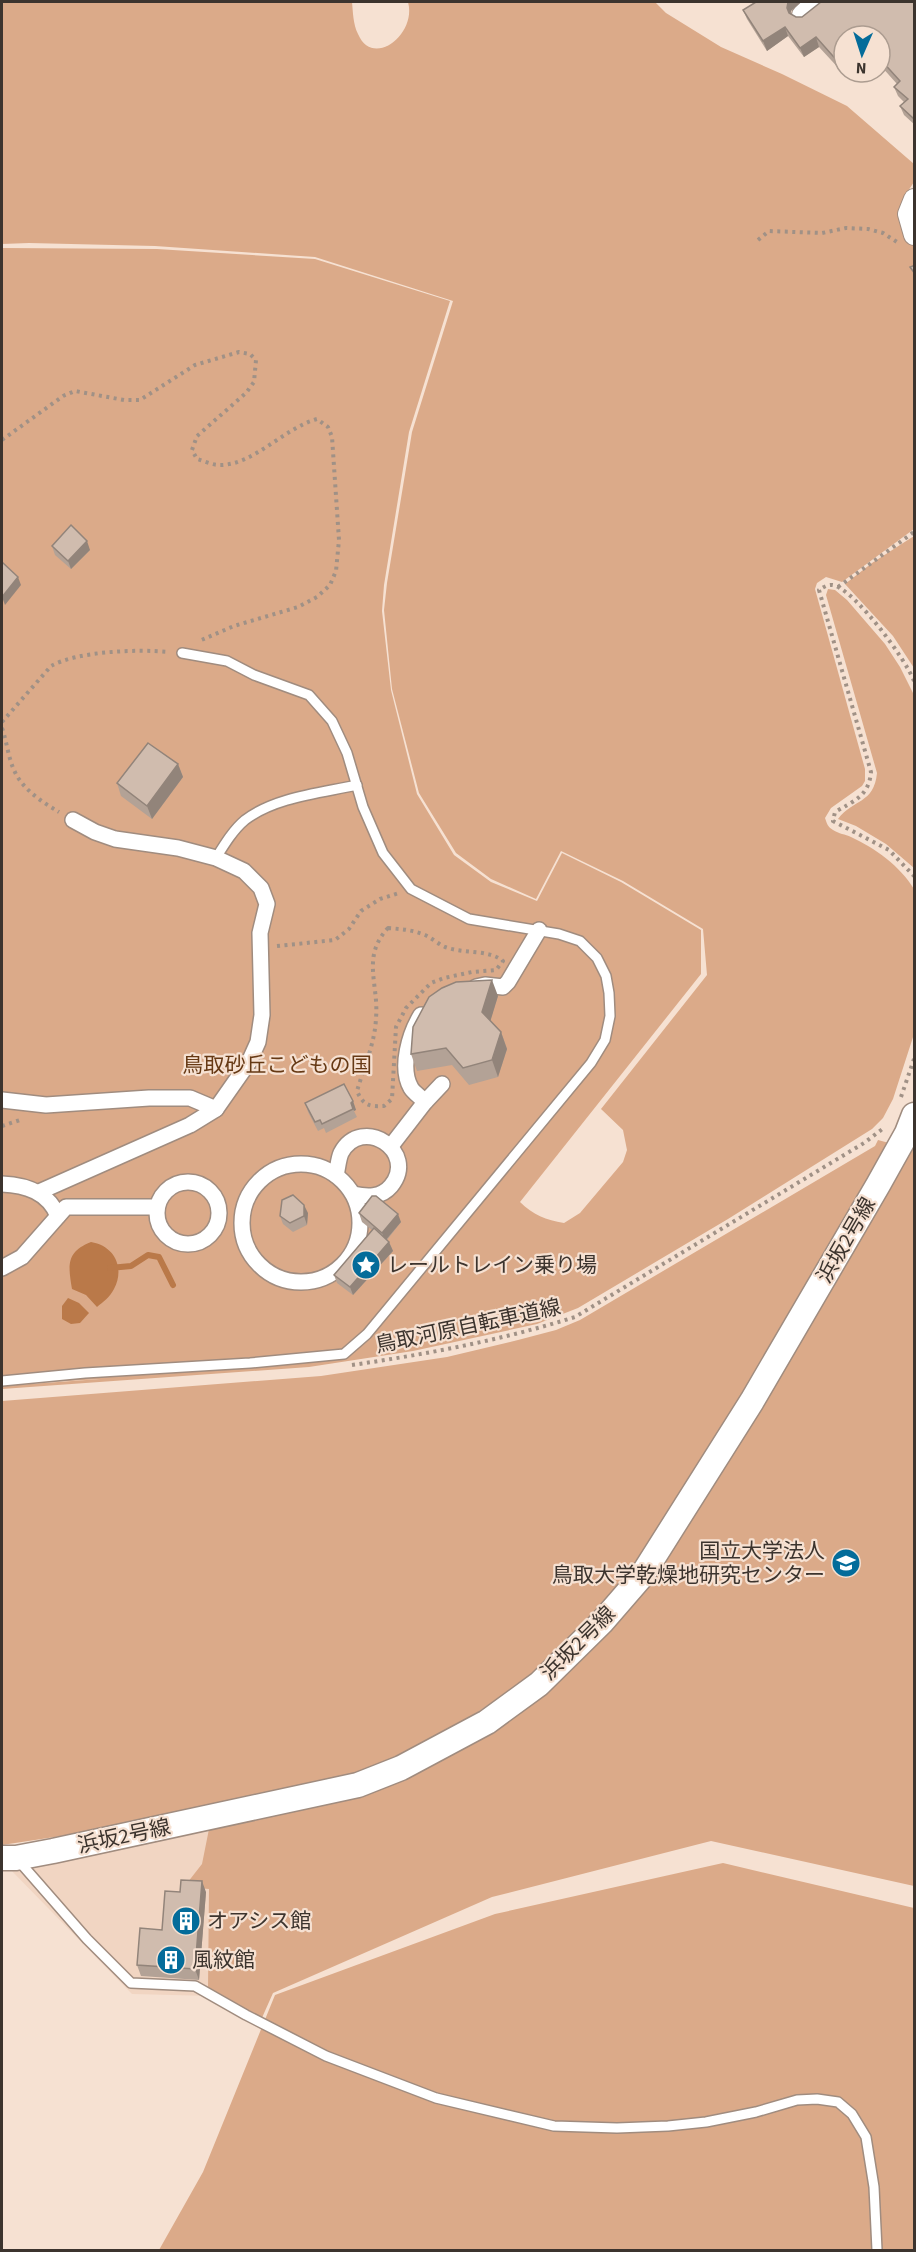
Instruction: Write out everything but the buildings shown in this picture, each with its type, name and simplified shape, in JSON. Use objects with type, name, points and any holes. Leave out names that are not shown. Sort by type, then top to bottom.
[{"type":"street","points":[[907,239],[908,213],[915,199]]},
{"type":"street","points":[[39,1192],[190,1125],[216,1109],[249,1062],[258,1042],[262,1015],[260,933],[267,904],[265,896],[244,871],[216,858],[178,848],[115,839],[94,832],[73,820]]},
{"type":"street","points":[[458,990],[484,985],[503,987],[538,930]]},
{"type":"street","points":[[425,1102],[411,1087],[406,1068],[410,1040],[420,1016],[435,1000]]},
{"type":"street","points":[[391,1146],[442,1084]]},
{"type":"street","points":[[2,1100],[46,1105],[149,1098],[190,1098],[216,1109]]},
{"type":"street","name":"浜坂2号線","points":[[9,1858],[246,1811],[358,1785],[401,1768],[487,1722],[539,1684],[602,1622],[641,1577],[752,1401],[878,1185],[907,1108]]},
{"type":"street","points":[[336,1175],[340,1155],[353,1140],[373,1136],[391,1146],[398,1161],[398,1169],[392,1185],[379,1195],[371,1197],[353,1194]]},
{"type":"street","points":[[292,1164],[308,1164],[336,1175],[353,1194],[360,1220],[356,1245],[341,1266],[330,1274],[312,1280],[292,1281],[280,1278],[258,1263],[244,1241],[242,1215],[246,1200],[254,1187],[264,1176],[278,1168],[292,1164]]},
{"type":"street","points":[[185,1182],[205,1187],[217,1203],[219,1213],[212,1232],[204,1239],[194,1243],[184,1243],[166,1235],[160,1227],[157,1207],[160,1198],[175,1184],[185,1182]]},
{"type":"street","points":[[2,1184],[17,1185],[43,1194],[58,1216]]},
{"type":"street","points":[[2,1268],[22,1257],[66,1207],[157,1207]]},
{"type":"street","points":[[219,1213],[242,1215]]},
{"type":"lane","points":[[2,1381],[344,1354],[367,1334],[584,1072],[605,1040],[610,1016],[606,976],[597,958],[580,941],[559,934],[469,919],[411,889],[383,853],[363,807],[347,753],[332,720],[309,695],[254,675],[227,662],[182,653]]},
{"type":"lane","points":[[216,858],[243,821],[261,810],[357,785]]},
{"type":"lane","points":[[9,1858],[132,1983],[195,1986],[326,2056],[436,2098],[554,2126],[617,2128],[706,2122],[756,2112],[797,2100],[817,2099],[838,2102],[852,2114],[866,2137],[874,2187],[877,2250]]},
{"type":"path","points":[[758,240],[769,231],[822,233],[846,228],[883,232],[907,239]]},
{"type":"path","points":[[2,440],[63,396],[75,391],[124,400],[140,400],[195,365],[239,352],[250,354],[256,360],[254,382],[246,393],[197,436],[192,450],[197,459],[219,465],[237,462],[302,423],[317,418],[328,427],[332,437],[339,540],[336,571],[330,585],[317,597],[298,608],[234,626],[194,644],[182,653],[150,650],[116,652],[61,660],[51,666],[2,722]]},
{"type":"path","points":[[838,587],[915,532]]},
{"type":"path","points":[[915,681],[899,652],[854,600],[838,587],[828,584],[819,590],[871,772],[870,786],[857,799],[836,812],[833,821],[889,850],[915,876]]},
{"type":"path","points":[[2,728],[14,771],[24,786],[44,803],[73,820]]},
{"type":"path","points":[[260,948],[335,940],[349,929],[361,911],[380,899],[411,889]]},
{"type":"path","points":[[907,1108],[915,1059]]},
{"type":"path","name":"鳥取河原自転車道線","points":[[347,1366],[447,1350],[527,1332],[575,1317],[864,1143],[891,1122]]},
{"type":"shaded area","points":[[91,1242],[99,1244],[112,1253],[118,1266],[114,1289],[97,1307],[86,1295],[72,1289],[70,1273],[73,1255]]},
{"type":"shaded area","points":[[68,1298],[79,1303],[89,1313],[80,1323],[71,1324],[62,1319],[62,1306]]},
{"type":"shaded area","points":[[217,1830],[211,1996],[132,1994],[10,1869]]},
{"type":"green space","name":"鳥取砂丘こどもの国","points":[[2,2],[352,2],[358,34],[365,44],[373,48],[383,48],[400,35],[406,25],[409,14],[408,2],[655,2],[666,13],[721,47],[847,106],[914,164],[914,182],[906,194],[903,226],[914,247],[914,529],[842,582],[826,577],[817,583],[815,589],[865,769],[865,781],[862,786],[831,808],[825,818],[833,830],[860,841],[886,858],[902,873],[914,889],[914,1034],[893,1099],[883,1118],[872,1129],[728,1219],[578,1308],[537,1324],[413,1351],[309,1367],[2,1389],[2,1386],[100,1379],[2,1385],[2,248],[157,249],[315,259],[450,301],[409,432],[384,585],[382,611],[391,690],[417,794],[454,855],[491,882],[537,901],[562,853],[621,882],[701,930],[701,974],[520,1202],[535,1214],[564,1223],[580,1213],[623,1162],[627,1150],[623,1130],[601,1109],[707,975],[703,929],[623,881],[561,851],[536,899],[491,879],[456,853],[419,793],[392,689],[384,610],[412,432],[453,301],[315,257],[155,246],[2,244]]},
{"type":"green space","points":[[914,536],[914,668],[893,636],[845,584],[872,563]]},
{"type":"green space","points":[[828,589],[835,590],[847,600],[885,644],[914,695],[914,868],[886,844],[856,826],[838,819],[867,796],[872,790],[877,773],[826,595]]},
{"type":"green space","points":[[878,1140],[889,1143],[890,1147],[646,1553],[618,1588],[549,1660],[525,1680],[448,1732],[397,1759],[350,1775],[94,1831],[2,1845],[2,1401],[321,1376],[447,1357],[556,1330],[580,1320],[875,1146]]},
{"type":"green space","points":[[914,1145],[914,1886],[711,1841],[492,1897],[273,1993],[261,2020],[208,1988],[209,1889],[184,1887],[202,1864],[209,1829],[314,1807],[349,1797],[544,1692],[603,1639],[644,1590],[683,1535]]},
{"type":"green space","points":[[723,1863],[914,1908],[914,2250],[159,2250],[203,2172],[275,1995],[495,1914]]},
{"type":"waterway","points":[[110,1268],[131,1266],[148,1255],[159,1257],[173,1285]]},
{"type":"place","name":"レールトレイン乗り場","points":[[366,1265]]},
{"type":"place","name":"国立大学法人 鳥取大学乾燥地研究センター","points":[[846,1563]]},
{"type":"place","name":"オアシス館","points":[[186,1921]]},
{"type":"place","name":"風紋館","points":[[171,1960]]}]
